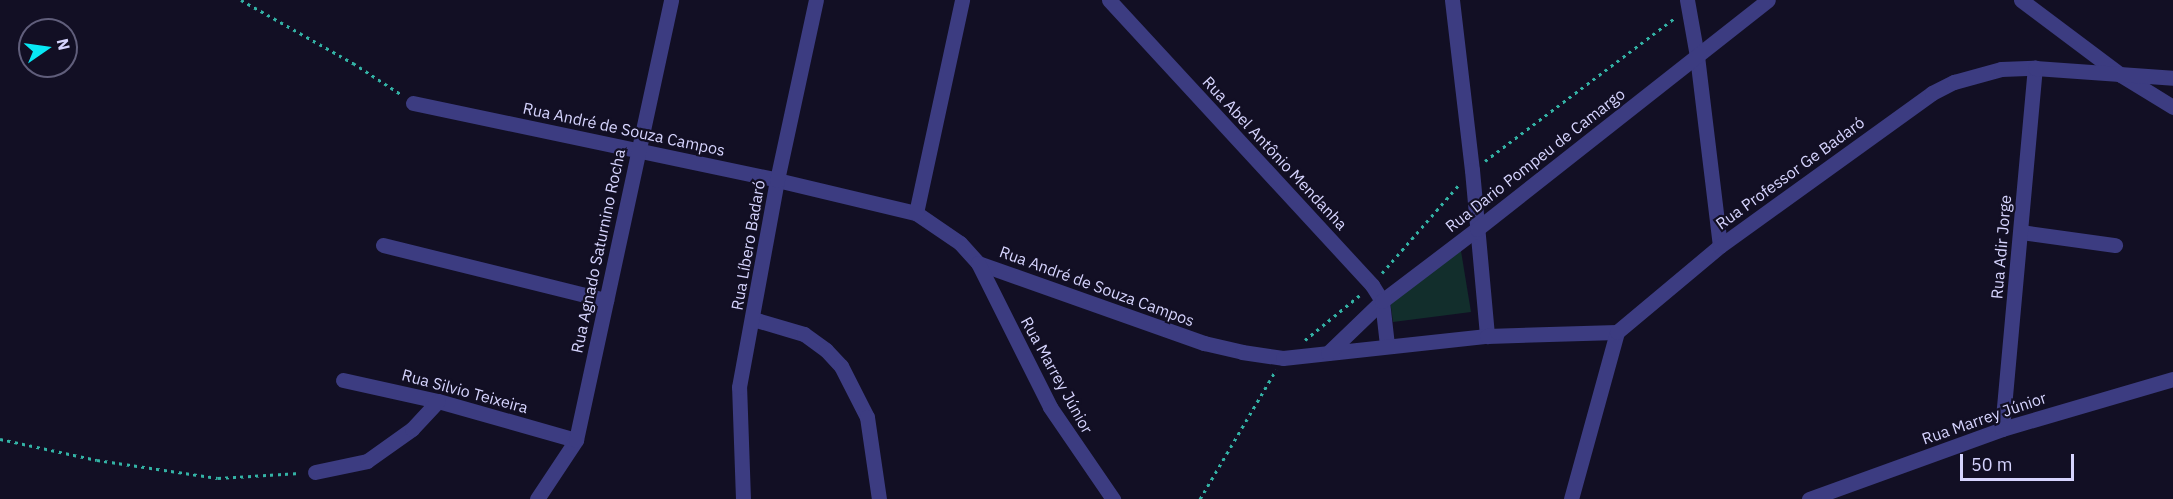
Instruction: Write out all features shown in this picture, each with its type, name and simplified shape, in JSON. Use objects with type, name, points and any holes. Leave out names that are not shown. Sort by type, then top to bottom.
[{"type":"street","name":"Rua Agnado Saturnino Rocha","points":[[537,499],[576,440],[671,0]]},
{"type":"street","name":"Rua Líbero Badaró","points":[[743,499],[739,387],[777,180],[816,0]]},
{"type":"street","points":[[916,213],[962,0]]},
{"type":"street","name":"Rua Abel Antônio Mendanha","points":[[1109,0],[1372,285],[1382,301],[1387,345]]},
{"type":"street","points":[[1452,0],[1472,170],[1486,336]]},
{"type":"street","name":"Rua Dario Pompeu de Camargo","points":[[1328,353],[1382,301],[1768,0]]},
{"type":"street","points":[[2021,0],[2121,75],[2173,107]]},
{"type":"street","points":[[1687,5],[1697,56],[1720,246]]},
{"type":"street","name":"Rua Professor Ge Badaró","points":[[1617,333],[1720,246],[1932,93],[1954,82],[2001,69],[2035,68],[2173,78]]},
{"type":"street","name":"Rua Adir Jorge","points":[[2002,429],[2035,68]]},
{"type":"street","name":"Rua André de Souza Campos","points":[[413,103],[777,180],[916,213],[960,243],[978,263],[1204,343],[1242,352],[1283,358],[1486,336],[1617,333]]},
{"type":"street","points":[[2020,232],[2115,245]]},
{"type":"street","points":[[383,245],[606,300]]},
{"type":"street","name":"Rua Marrey Júnior","points":[[978,263],[1050,407],[1113,499]]},
{"type":"street","points":[[753,319],[804,334],[826,350],[841,366],[867,417],[879,499]]},
{"type":"street","points":[[1571,499],[1617,333]]},
{"type":"street","name":"Rua Marrey Júnior","points":[[1809,499],[2002,429],[2173,379]]},
{"type":"street","name":"Rua Silvio Teixeira","points":[[343,380],[438,401],[576,440]]},
{"type":"street","points":[[315,472],[367,461],[412,429],[438,401]]},
{"type":"path","points":[[241,0],[353,63],[413,103]]},
{"type":"path","points":[[1200,499],[1283,358],[1372,285],[1472,170],[1687,5]]},
{"type":"path","points":[[0,438],[98,460],[218,478],[315,472]]},
{"type":"green space","points":[[1460,245],[1471,312],[1393,322],[1390,300]]}]
